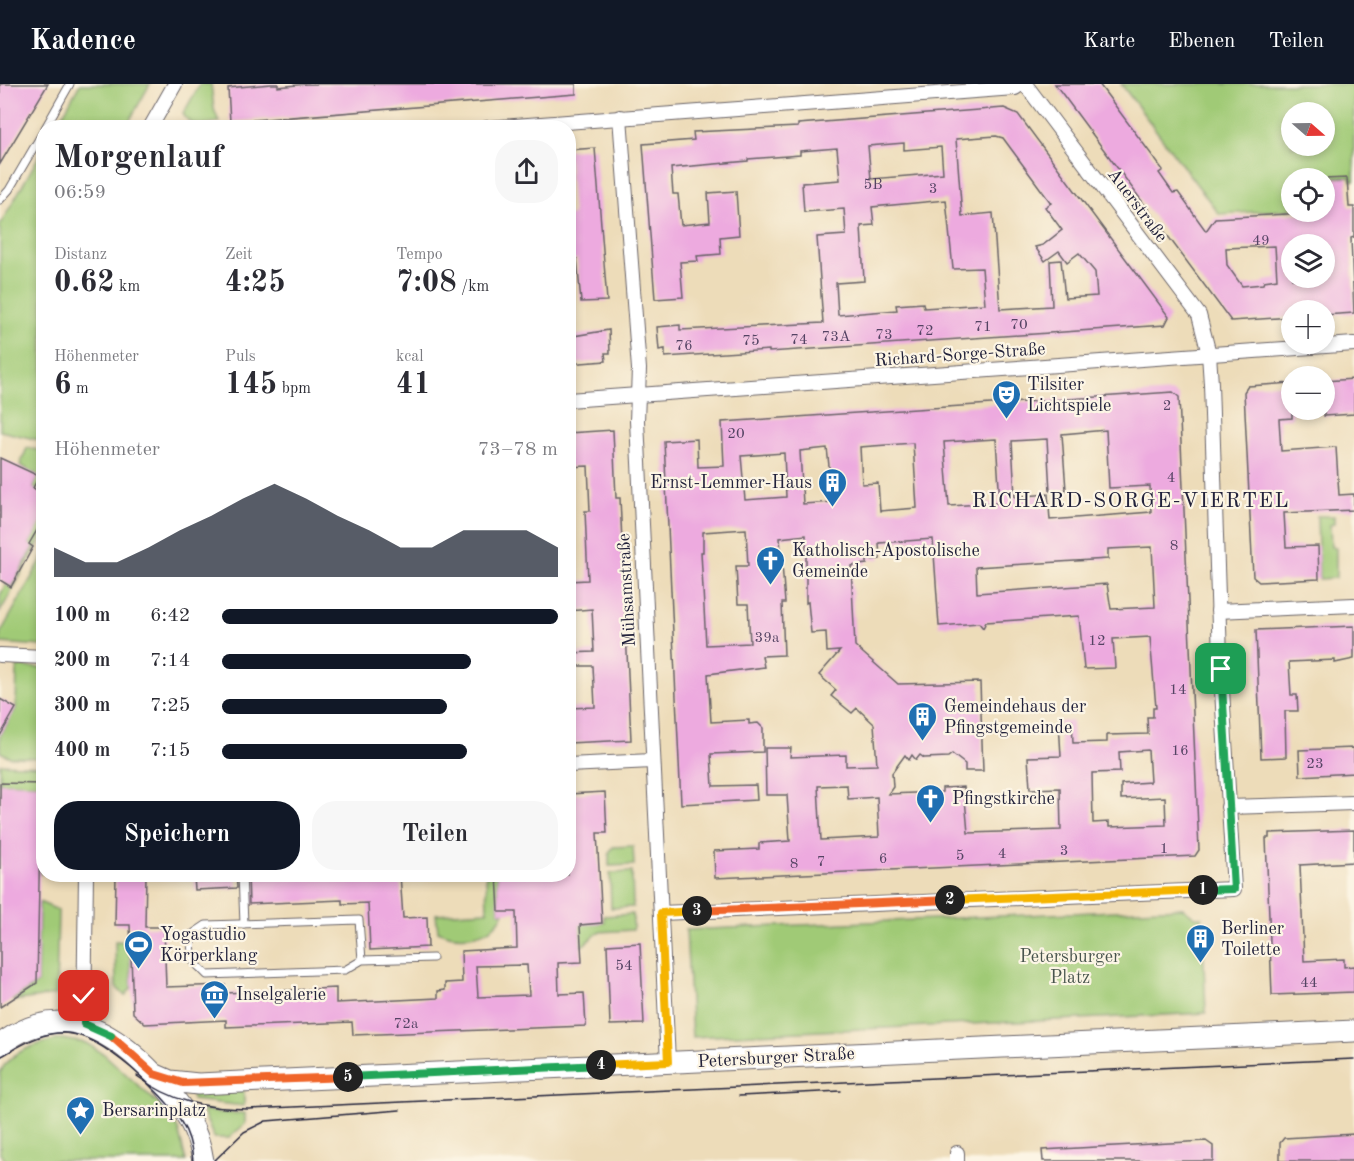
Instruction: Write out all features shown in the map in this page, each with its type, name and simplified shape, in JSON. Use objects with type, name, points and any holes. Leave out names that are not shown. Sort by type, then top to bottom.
[{"type":"main road","points":[[0,1045],[31,1027],[46,1023],[84,1024],[111,1036],[154,1074],[175,1098],[193,1123],[202,1161]]},
{"type":"main road","name":"Petersburger Straße","points":[[154,1074],[170,1081],[198,1084],[1354,1031]]},
{"type":"main road","name":"Petersburger Straße","points":[[175,1098],[198,1084]]},
{"type":"street","points":[[155,120],[175,84]]},
{"type":"street","points":[[576,121],[1015,88],[1023,84]]},
{"type":"street","name":"Auerstraße","points":[[661,913],[1234,889],[1218,610],[1209,354],[1199,315],[1023,84]]},
{"type":"street","name":"Mühsamstraße","points":[[620,117],[639,369],[638,396],[652,761],[668,1062]]},
{"type":"street","name":"Richard-Sorge-Straße","points":[[576,400],[1354,344]]},
{"type":"street","points":[[1218,610],[1354,605]]},
{"type":"street","points":[[0,655],[36,657]]},
{"type":"street","points":[[576,765],[652,761]]},
{"type":"street","points":[[1228,807],[1354,803]]},
{"type":"street","points":[[84,1024],[86,882]]},
{"type":"lane","points":[[49,120],[70,84]]},
{"type":"lane","points":[[0,200],[9,190],[36,143]]},
{"type":"lane","points":[[242,882],[244,924]]},
{"type":"lane","points":[[362,960],[359,920],[206,925],[191,935],[192,960],[207,975],[345,970],[362,960],[433,958]]},
{"type":"green space","points":[[80,84],[150,84],[130,120],[60,120]]},
{"type":"green space","points":[[200,84],[211,84],[214,109],[218,120],[188,120],[183,114]]},
{"type":"green space","points":[[1121,84],[1354,84],[1354,181],[1351,181],[1350,177],[1335,177],[1335,168],[1281,168],[1281,211],[1219,214]]},
{"type":"green space","points":[[36,161],[36,439],[0,431],[0,225]]},
{"type":"green space","points":[[27,448],[36,450],[36,474],[20,465]]},
{"type":"green space","points":[[1317,516],[1334,516],[1334,524],[1330,525],[1331,547],[1336,548],[1336,578],[1319,579]]},
{"type":"green space","points":[[36,531],[36,548],[0,612],[0,595],[6,584],[12,586],[33,548],[29,544]]},
{"type":"green space","points":[[36,570],[36,646],[0,643],[0,634]]},
{"type":"green space","points":[[17,667],[36,668],[36,758],[10,757],[0,752],[0,736],[16,708]]},
{"type":"green space","points":[[0,764],[36,766],[36,784],[1,783],[0,797]]},
{"type":"green space","points":[[633,846],[634,865],[609,866],[609,853],[613,847]]},
{"type":"green space","points":[[632,872],[633,907],[611,908],[610,873]]},
{"type":"green space","points":[[486,882],[497,882],[499,912],[504,912],[492,927],[475,935],[465,936],[438,931],[436,914],[487,911]]},
{"type":"green space","points":[[39,902],[58,910],[56,995],[12,1001],[37,983]]},
{"type":"green space","name":"Petersburger Platz","points":[[1183,908],[1195,917],[1202,917],[1206,1013],[692,1037],[686,930]]},
{"type":"green space","points":[[633,914],[633,930],[599,932],[582,946],[521,948],[526,927],[604,923],[604,916]]},
{"type":"green space","points":[[115,941],[129,942],[132,987],[125,996],[116,987]]},
{"type":"green space","points":[[62,1039],[86,1043],[104,1054],[165,1110],[178,1129],[186,1161],[6,1161],[0,1154],[0,1074],[4,1066],[17,1054],[35,1045]]},
{"type":"green space","points":[[244,1090],[244,1106],[192,1100],[192,1093]]},
{"type":"green space","points":[[202,1110],[245,1113],[245,1124],[229,1138],[214,1138]]},
{"type":"building","points":[[0,84],[48,84],[0,164]]},
{"type":"building","points":[[271,84],[278,84],[278,87],[306,84],[576,84],[576,94],[255,120],[230,120],[228,88]]},
{"type":"building","points":[[1055,84],[1099,84],[1163,170],[1159,173],[1173,193],[1178,192],[1206,231],[1215,218],[1281,214],[1281,222],[1335,222],[1335,179],[1347,178],[1349,207],[1354,207],[1354,237],[1351,238],[1354,313],[1335,314],[1335,300],[1281,300],[1281,318],[1231,321]],"holes":[[[1275,246],[1277,279],[1264,281],[1263,284],[1242,286],[1227,265],[1226,248]]]},
{"type":"building","points":[[1004,108],[1018,114],[1169,317],[1165,325],[665,357],[665,349],[659,350],[657,327],[680,325],[680,330],[823,323],[817,237],[846,235],[844,209],[804,212],[802,183],[840,180],[837,148],[800,151],[800,155],[671,168],[673,194],[678,194],[681,225],[710,222],[708,193],[736,191],[739,235],[720,237],[721,254],[697,256],[698,261],[680,262],[683,297],[655,299],[643,144],[694,140],[693,132],[798,127],[798,124]],"holes":[[[996,136],[1003,138],[1051,203],[1045,207],[1062,230],[1043,245],[1035,247],[1045,261],[1059,251],[1067,262],[1079,253],[1095,272],[1097,296],[1065,298],[1061,260],[1050,261],[1052,306],[1000,309],[993,213],[962,216],[956,139]],[[904,143],[904,150],[941,147],[943,173],[871,179],[868,146]],[[946,200],[953,269],[982,268],[985,304],[924,308],[923,303],[896,305],[897,310],[838,315],[836,283],[864,281],[861,226],[874,225],[872,207]]]},
{"type":"building","points":[[595,148],[607,301],[581,302],[576,259],[576,149]]},
{"type":"building","points":[[609,330],[610,353],[605,353],[606,361],[576,363],[576,336]]},
{"type":"building","points":[[1354,379],[1354,414],[1335,415],[1335,380]]},
{"type":"building","points":[[1281,384],[1281,419],[1279,419],[1281,451],[1336,447],[1339,495],[1354,494],[1354,510],[1284,513],[1286,547],[1318,546],[1319,579],[1259,582],[1253,577],[1244,392],[1248,386]]},
{"type":"building","points":[[1173,392],[1179,397],[1199,850],[1195,856],[715,878],[714,851],[759,849],[759,843],[790,841],[787,795],[766,795],[765,748],[791,748],[790,757],[846,755],[846,766],[877,765],[874,724],[857,708],[852,713],[831,696],[836,690],[819,675],[840,651],[827,652],[826,632],[811,633],[808,602],[806,603],[806,535],[780,538],[785,603],[782,603],[784,655],[762,656],[764,667],[708,674],[711,722],[749,720],[749,724],[758,723],[763,728],[763,752],[711,754],[713,786],[756,785],[757,800],[681,804],[664,441],[697,439],[698,467],[724,466],[722,422]],"holes":[[[1106,430],[1109,488],[1150,486],[1151,512],[1050,520],[1048,494],[1015,497],[1012,441],[1047,439],[1050,491],[1066,490],[1062,434]],[[996,439],[1000,503],[949,506],[944,442]],[[913,443],[917,508],[880,511],[878,483],[862,484],[860,447]],[[827,448],[833,502],[803,504],[800,451]],[[784,453],[786,497],[745,500],[741,456]],[[746,529],[748,566],[736,566],[738,604],[748,604],[750,643],[706,645],[701,552],[703,552],[703,532]],[[933,539],[939,626],[979,623],[983,628],[986,622],[1079,616],[1084,669],[1115,668],[1113,639],[1150,637],[1156,708],[1153,708],[1153,717],[1147,717],[1148,734],[1107,735],[1107,742],[1073,743],[1072,721],[1059,722],[1061,756],[1028,757],[1030,789],[1060,788],[1061,830],[968,833],[964,787],[942,788],[942,792],[888,794],[893,787],[892,773],[905,755],[909,760],[912,755],[916,760],[920,755],[924,758],[948,757],[952,754],[965,764],[965,771],[983,771],[980,682],[898,684],[855,646],[851,566],[867,564],[867,560],[880,559],[879,543]],[[1152,547],[1155,607],[1111,609],[1107,584],[977,593],[976,567],[1108,559],[1108,549]],[[1148,750],[1150,782],[1121,784],[1121,799],[1165,797],[1166,825],[1109,827],[1109,822],[1093,823],[1092,773],[1120,772],[1119,752]],[[847,785],[848,799],[877,797],[879,837],[821,840],[818,786]]]},
{"type":"building","points":[[613,430],[616,498],[620,498],[631,740],[576,743],[576,708],[595,707],[593,666],[576,666],[576,653],[594,652],[592,609],[576,610],[576,581],[588,580],[585,511],[590,511],[588,466],[576,467],[576,432]]},
{"type":"building","points":[[0,458],[36,475],[33,488],[36,490],[36,532],[29,544],[33,547],[11,587],[0,580]]},
{"type":"building","points":[[1354,626],[1354,659],[1335,663],[1335,660],[1289,662],[1291,695],[1297,695],[1298,711],[1285,711],[1286,757],[1261,758],[1256,630]]},
{"type":"building","points":[[0,699],[16,708],[0,736]]},
{"type":"building","points":[[1354,748],[1354,773],[1300,776],[1299,750]]},
{"type":"building","points":[[0,783],[36,784],[36,882],[39,882],[37,983],[0,1007]]},
{"type":"building","points":[[605,792],[607,833],[597,833],[602,923],[580,925],[582,962],[558,963],[559,994],[584,993],[586,1026],[353,1035],[352,1022],[226,1027],[226,1020],[145,1024],[133,1013],[130,925],[115,925],[116,882],[146,882],[145,927],[164,927],[166,987],[225,985],[225,993],[336,988],[336,1003],[438,998],[438,991],[445,990],[445,983],[462,982],[461,951],[517,948],[516,912],[499,912],[497,882],[576,882],[576,794]],"holes":[[[527,965],[529,995],[478,997],[476,966]]]},
{"type":"building","points":[[1354,830],[1354,862],[1300,865],[1304,961],[1344,959],[1344,967],[1354,966],[1354,992],[1272,995],[1266,838],[1269,838],[1269,833]]},
{"type":"building","points":[[194,882],[237,882],[237,888],[195,890]]},
{"type":"building","points":[[248,882],[401,882],[403,918],[427,917],[428,947],[370,950],[368,903],[342,904],[342,900],[249,904]]},
{"type":"building","points":[[640,943],[644,1024],[610,1025],[607,945]]},
{"type":"building","points":[[1354,1134],[1354,1161],[1280,1161],[1280,1143],[1284,1138]]},
{"type":"building","points":[[1206,1141],[1213,1146],[1213,1161],[1043,1161],[1042,1150]]},
{"type":"tram line","points":[[0,1057],[32,1040],[50,1034],[68,1033],[82,1036],[98,1044],[147,1082],[173,1110],[188,1136],[193,1161]]},
{"type":"tram line","points":[[137,1076],[176,1098],[204,1105],[249,1109],[1354,1059]]},
{"type":"tram line","points":[[739,1096],[841,1091]]},
{"type":"tram line","points":[[214,1161],[244,1132],[266,1121],[400,1110]]},
{"type":"place","name":"Tilsiter Lichtspiele","points":[[1006,420]]},
{"type":"place","name":"Ernst-Lemmer-Haus","points":[[833,508]]},
{"type":"place","name":"Katholisch-Apostolische Gemeinde","points":[[771,586]]},
{"type":"place","name":"Gemeindehaus der Pfingstgemeinde","points":[[923,742]]},
{"type":"place","name":"Pfingstkirche","points":[[931,824]]},
{"type":"place","name":"Berliner Toilette","points":[[1200,964]]},
{"type":"place","name":"Yogastudio Körperklang","points":[[139,970]]},
{"type":"place","name":"Inselgalerie","points":[[215,1020]]},
{"type":"place","name":"Bersarinplatz","points":[[81,1136]]},
{"type":"district","name":"RICHARD-SORGE-VIERTEL","points":[[1131,500]]},
{"type":"route","points":[[84,996],[84,1024],[111,1036],[154,1074],[170,1081],[183,1083],[248,1082],[668,1062],[669,1031],[664,929],[661,913],[1234,889],[1221,669]]}]
